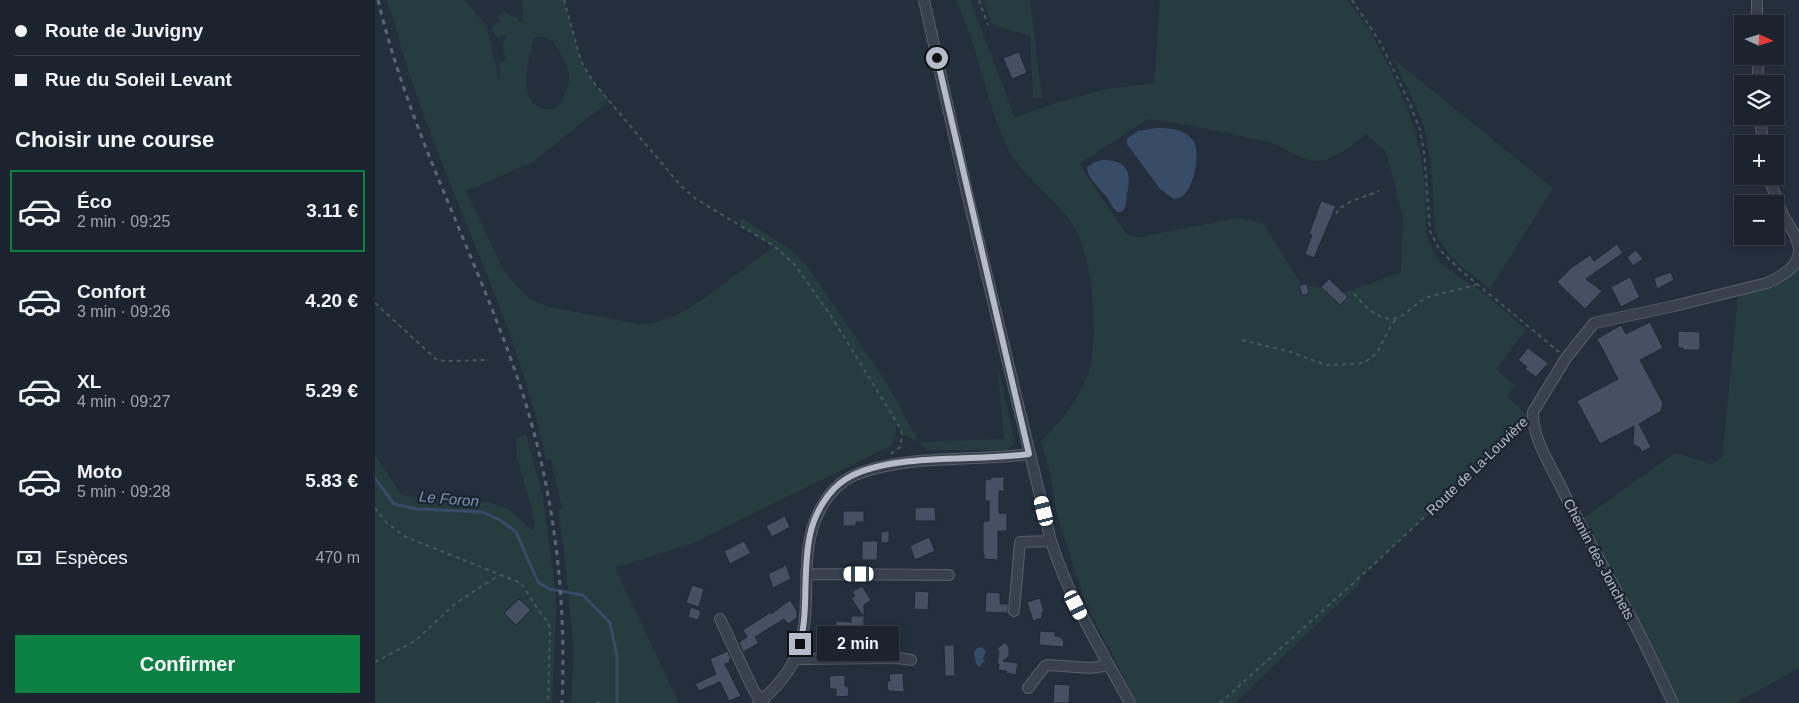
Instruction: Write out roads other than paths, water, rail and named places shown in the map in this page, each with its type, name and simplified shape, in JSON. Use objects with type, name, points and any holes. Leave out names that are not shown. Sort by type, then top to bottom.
[{"type":"street","points":[[924,0],[967,193],[1051,541],[1067,588],[1130,703]]},
{"type":"street","points":[[1757,0],[1757,15]]},
{"type":"street","name":"Route de La-Louvière","points":[[1533,412],[1566,358],[1594,323],[1767,283],[1791,268],[1799,253],[1795,235],[1783,215],[1771,185]]},
{"type":"street","name":"Chemin des Jonchets","points":[[1533,412],[1537,437],[1673,703]]},
{"type":"street","points":[[720,619],[761,702],[777,686],[795,659],[803,630],[809,537],[815,520],[833,491],[852,476],[877,468],[908,462],[1029,454]]},
{"type":"street","points":[[1014,611],[1020,542],[1051,541]]},
{"type":"street","points":[[806,574],[949,574]]},
{"type":"street","points":[[795,659],[899,658],[911,660]]},
{"type":"street","points":[[1028,688],[1045,666],[1048,665],[1091,668],[1109,665]]},
{"type":"water","points":[[1156,128],[1171,129],[1185,133],[1195,144],[1196,165],[1192,180],[1186,193],[1178,198],[1174,199],[1160,189],[1127,144],[1127,139],[1138,131]]},
{"type":"water","points":[[1102,160],[1117,162],[1126,168],[1128,173],[1126,204],[1121,212],[1115,210],[1091,179],[1088,171],[1087,167]]},
{"type":"water","points":[[982,647],[986,652],[983,658],[985,663],[982,663],[980,667],[976,664],[974,652],[977,648]]},
{"type":"waterway","name":"Le Foron","points":[[375,478],[394,504],[417,509],[482,512],[500,520],[516,532],[538,582],[549,589],[583,595],[610,623],[617,656],[617,703]]},
{"type":"railway","points":[[378,0],[406,93],[496,319],[527,406],[538,448],[547,490],[559,574],[562,617],[562,703]]}]
